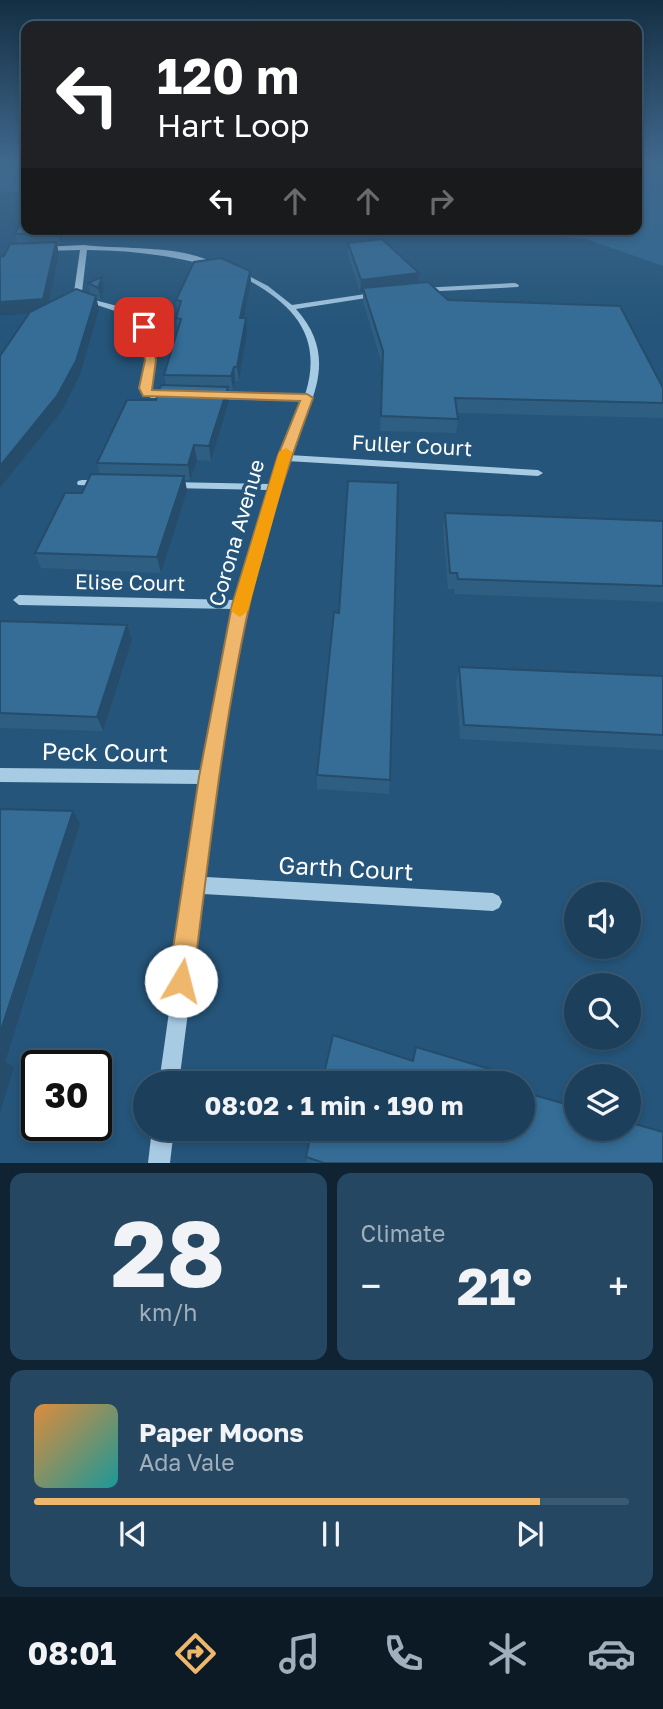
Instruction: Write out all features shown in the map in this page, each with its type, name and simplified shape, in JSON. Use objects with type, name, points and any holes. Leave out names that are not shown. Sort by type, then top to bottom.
[{"type":"street","name":"Corona Avenue","points":[[24,250],[84,247],[155,251],[211,263],[261,284],[292,307],[304,325],[316,360],[314,380],[284,458],[241,605],[209,777],[171,1071]]},
{"type":"street","points":[[84,247],[78,292],[80,298],[118,309],[140,319],[150,347],[146,391],[151,395],[182,396]]},
{"type":"street","points":[[413,290],[515,285]]},
{"type":"street","points":[[292,307],[388,293]]},
{"type":"street","points":[[207,396],[307,398]]},
{"type":"street","name":"Fuller Court","points":[[284,458],[538,473]]},
{"type":"street","points":[[82,483],[110,484]]},
{"type":"street","points":[[151,484],[275,487]]},
{"type":"street","name":"Elise Court","points":[[19,600],[241,605]]},
{"type":"street","name":"Peck Court","points":[[0,775],[209,777]]},
{"type":"street","name":"Garth Court","points":[[195,885],[493,902]]},
{"type":"street","points":[[159,1163],[162,1141]]},
{"type":"shaded area","points":[[642,217],[663,217],[663,266],[586,239],[542,235],[642,235]]},
{"type":"building","points":[[21,223],[21,234],[15,234]]},
{"type":"building","points":[[382,239],[419,273],[361,280],[348,243]]},
{"type":"building","points":[[56,242],[43,299],[0,302],[0,257],[4,256],[10,244]]},
{"type":"building","points":[[221,258],[250,271],[240,318],[246,318],[237,367],[234,367],[231,376],[164,375],[181,319],[176,318],[181,301],[176,300],[194,262]]},
{"type":"building","points":[[102,277],[98,288],[88,283]]},
{"type":"building","points":[[428,282],[448,300],[620,306],[663,388],[663,403],[455,398],[458,419],[381,416],[383,351],[363,288]]},
{"type":"building","points":[[76,289],[96,296],[76,361],[57,396],[0,466],[0,356],[30,312]]},
{"type":"building","points":[[161,385],[228,387],[209,446],[194,445],[188,465],[97,463],[127,400],[156,400]]},
{"type":"building","points":[[91,474],[184,476],[157,557],[35,553],[65,493],[82,493]]},
{"type":"building","points":[[348,481],[398,483],[390,780],[317,775],[334,612],[339,613]]},
{"type":"building","points":[[445,513],[663,521],[663,586],[458,579],[457,573],[450,573]]},
{"type":"building","points":[[0,621],[127,625],[97,717],[0,713]]},
{"type":"building","points":[[459,667],[663,676],[663,735],[464,725]]},
{"type":"building","points":[[0,809],[73,811],[0,1033]]},
{"type":"building","points":[[333,1035],[413,1061],[416,1047],[493,1070],[493,1071],[325,1071]]},
{"type":"building","points":[[535,1095],[564,1104],[564,1141],[641,1141],[641,1126],[663,1132],[663,1163],[324,1163],[306,1157],[309,1141],[535,1141]]},
{"type":"slow traffic","points":[[240,611],[286,452]]},
{"type":"route","points":[[144,327],[151,360],[145,388],[147,394],[307,398],[284,458],[241,605],[209,777],[181,981]]}]
